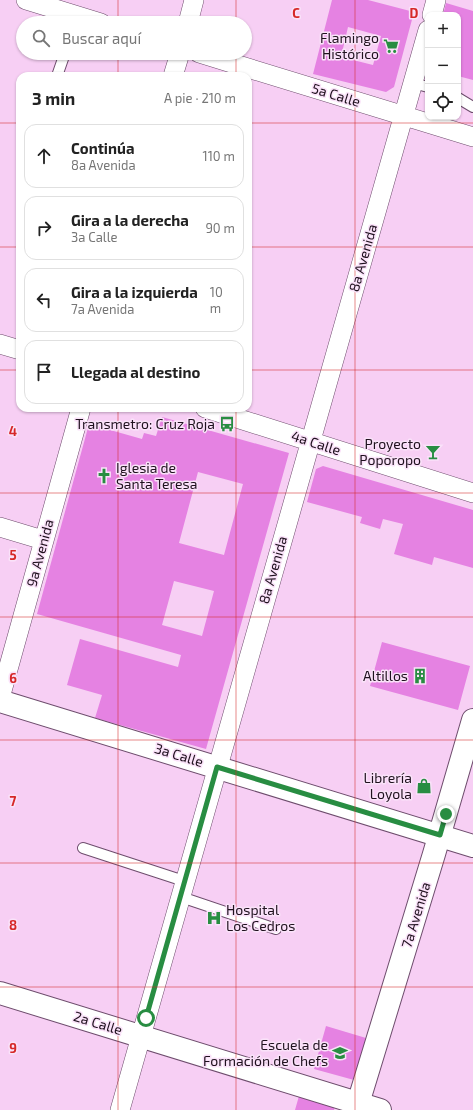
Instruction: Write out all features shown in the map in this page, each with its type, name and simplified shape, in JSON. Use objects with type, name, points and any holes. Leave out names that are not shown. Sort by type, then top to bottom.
[{"type":"street","points":[[26,0],[65,16]]},
{"type":"street","points":[[190,16],[194,0]]},
{"type":"street","points":[[433,12],[436,0]]},
{"type":"street","name":"8a Avenida","points":[[120,1110],[404,116],[421,85],[426,48]]},
{"type":"street","points":[[174,72],[178,60]]},
{"type":"street","name":"5a Calle","points":[[222,60],[473,136]]},
{"type":"street","points":[[0,344],[16,349]]},
{"type":"street","name":"9a Avenida","points":[[0,699],[80,412]]},
{"type":"street","name":"4a Calle","points":[[217,412],[473,493]]},
{"type":"street","points":[[0,527],[43,540]]},
{"type":"street","name":"3a Calle","points":[[0,699],[473,846]]},
{"type":"street","name":"7a Avenida","points":[[357,1107],[440,835],[473,720]]},
{"type":"street","name":"2a Calle","points":[[0,992],[141,1036],[357,1107],[380,1110]]},
{"type":"lane","points":[[58,72],[62,60]]},
{"type":"lane","points":[[461,100],[473,107]]},
{"type":"lane","points":[[83,848],[276,929]]},
{"type":"building","name":"Flamingo Histórico","points":[[332,0],[368,0],[414,12],[394,87],[386,92],[313,74]],"holes":[[[348,27],[381,36],[373,65],[341,57]]]},
{"type":"building","points":[[446,3],[473,11],[473,80],[461,77],[461,12],[444,12]]},
{"type":"building","points":[[162,417],[289,453],[206,749],[95,718],[102,695],[67,685],[80,639],[178,667],[181,655],[37,614],[89,424],[142,439],[144,433],[156,436]],"holes":[[[198,472],[243,484],[224,555],[179,543]],[[174,581],[214,591],[202,636],[162,625]]]},
{"type":"building","points":[[323,466],[473,510],[473,568],[434,557],[432,565],[394,554],[403,524],[383,519],[380,529],[360,523],[362,517],[307,502],[316,469]]},
{"type":"building","name":"Altillos","points":[[382,642],[470,666],[458,710],[370,686]]},
{"type":"building","name":"Escuela de Formación de Chefs","points":[[326,1026],[366,1038],[354,1080],[314,1069]]},
{"type":"building","points":[[299,1096],[335,1106],[334,1110],[295,1110]]},
{"type":"place","name":"Flamingo Histórico","points":[[391,46]]},
{"type":"place","name":"Transmetro: Cruz Roja","points":[[227,424]]},
{"type":"place","name":"Proyecto Poporopo","points":[[433,452]]},
{"type":"place","name":"Iglesia de Santa Teresa","points":[[104,476]]},
{"type":"place","name":"Altillos","points":[[420,676]]},
{"type":"place","name":"Librería Loyola","points":[[424,786]]},
{"type":"place","name":"Hospital Los Cedros","points":[[214,918]]},
{"type":"place","name":"Escuela de Formación de Chefs","points":[[340,1053]]},
{"type":"route","points":[[146,1018],[217,767],[440,835],[446,814]]}]
